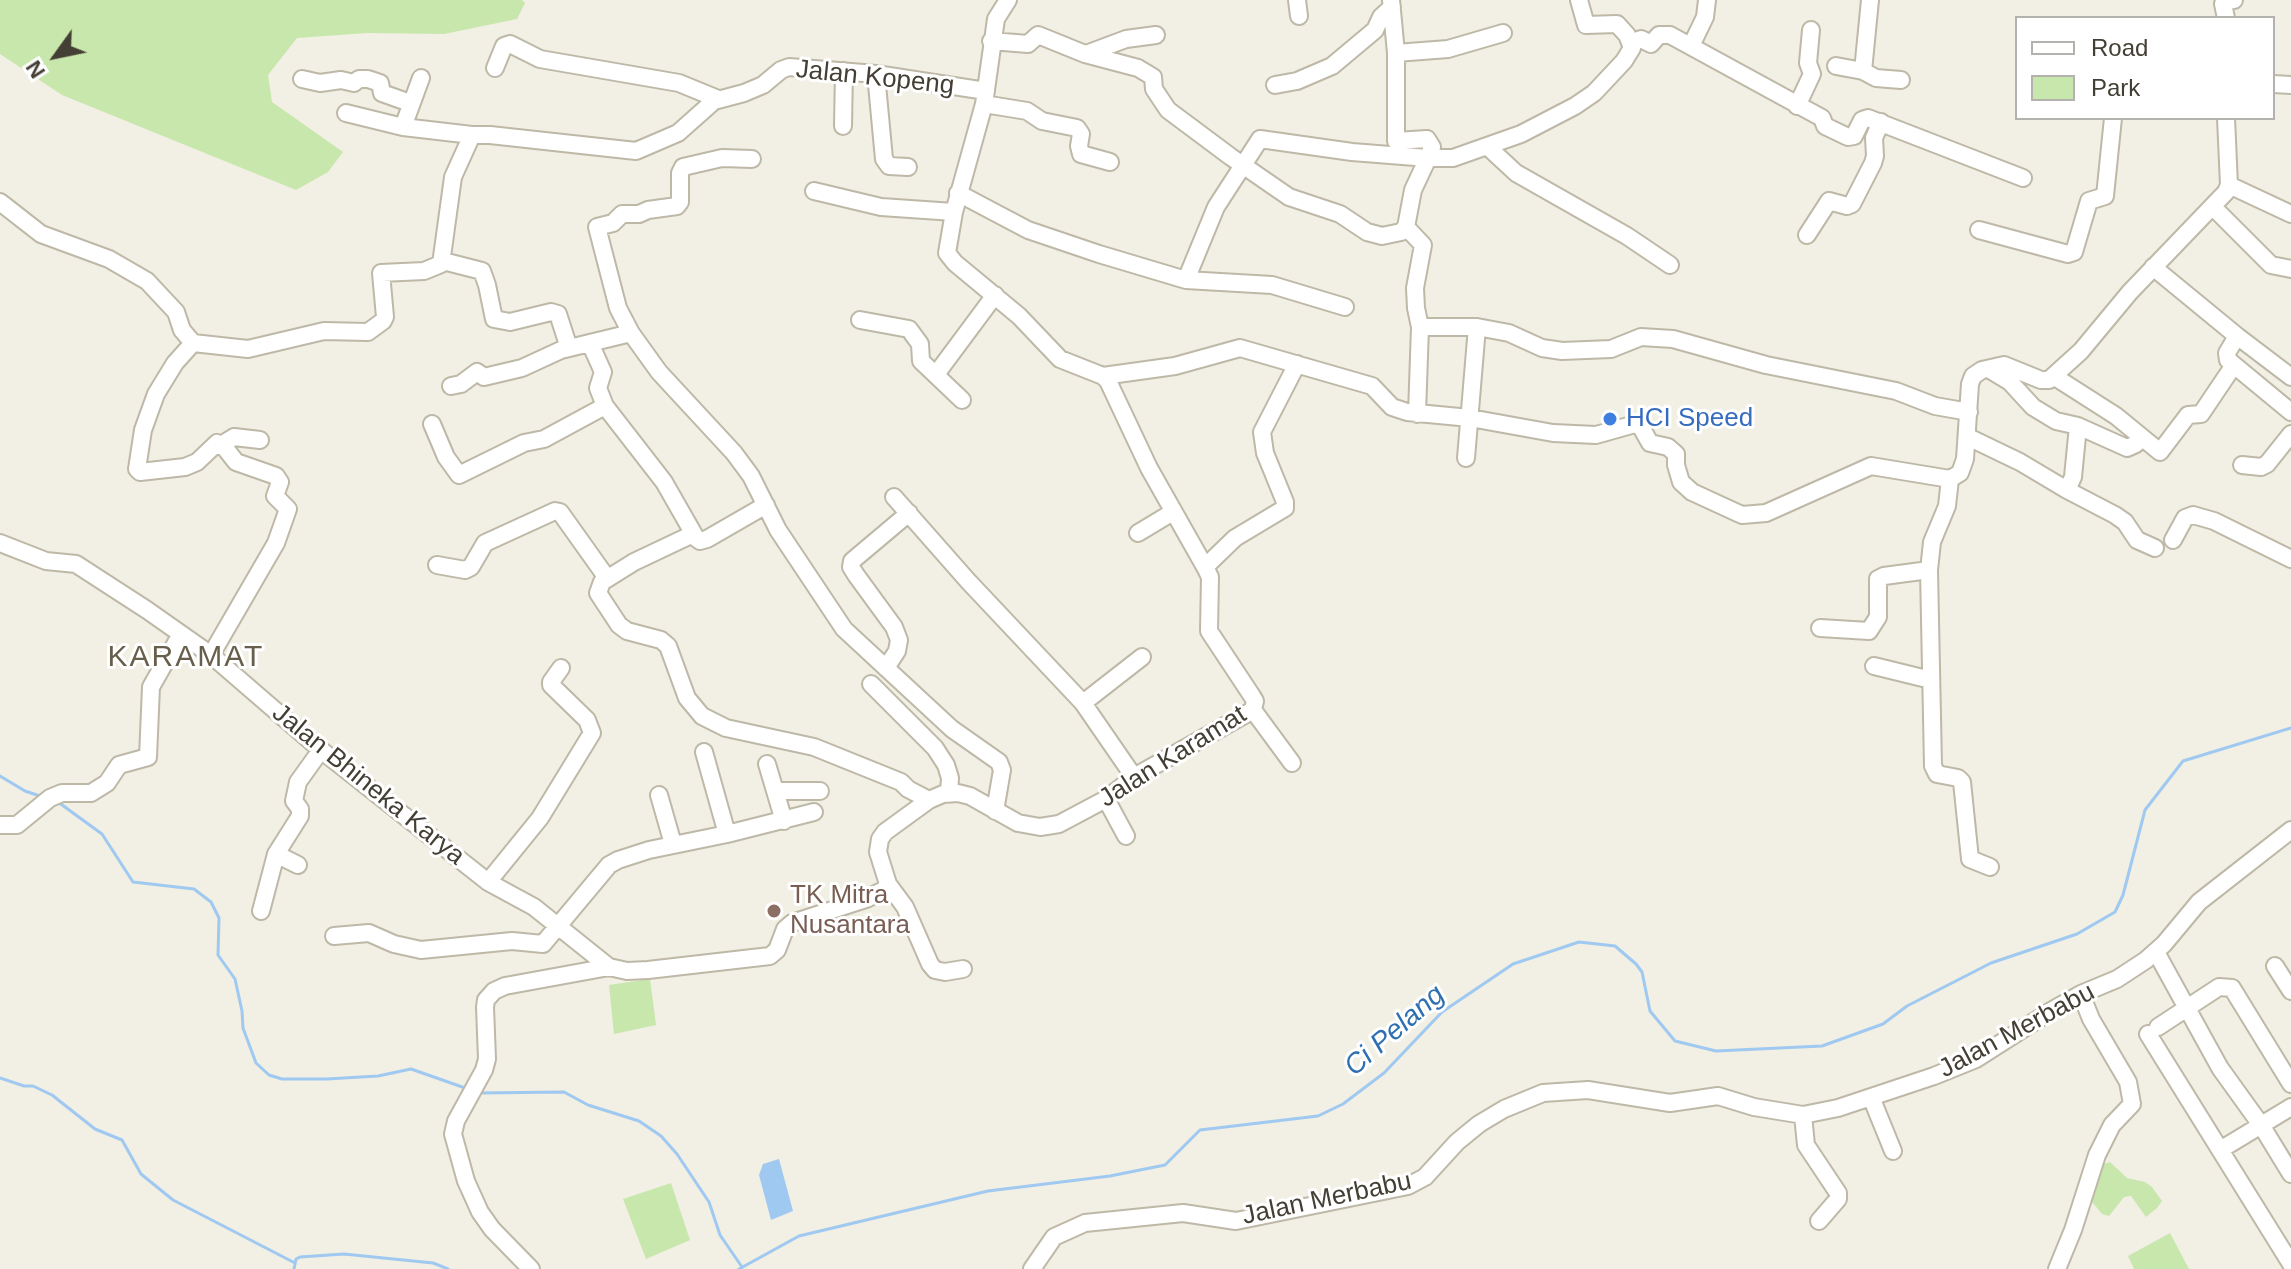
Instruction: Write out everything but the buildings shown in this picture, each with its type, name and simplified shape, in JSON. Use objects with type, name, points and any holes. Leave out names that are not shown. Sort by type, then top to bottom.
[{"type":"street","points":[[1008,0],[998,12],[991,41],[985,98],[972,153],[958,193],[947,253],[1060,359],[1103,376],[1175,366],[1240,348],[1372,386],[1392,407],[1417,414],[1470,418],[1553,433],[1590,435],[1603,434],[1630,424],[1639,425],[1650,443],[1668,447],[1676,454],[1681,482],[1692,492],[1742,515],[1766,513],[1871,466],[1950,479],[1956,477],[1963,468],[1973,376],[1982,370],[2004,365],[2041,380],[2049,380],[2081,351],[2153,267],[2213,207],[2229,185],[2226,120]]},
{"type":"street","points":[[1186,280],[1216,207],[1255,144],[1265,138],[1317,148],[1453,158],[1521,134],[1585,100],[1624,61],[1632,42],[1617,24],[1586,25],[1579,0]]},
{"type":"street","points":[[1691,46],[1705,17],[1707,0]]},
{"type":"street","points":[[1863,71],[1870,0]]},
{"type":"street","points":[[2226,16],[2223,4],[2234,0]]},
{"type":"street","points":[[1392,4],[1396,53],[1396,141],[1427,139],[1432,147],[1413,190],[1406,227]]},
{"type":"street","points":[[1275,85],[1297,81],[1332,66],[1375,30],[1392,4]]},
{"type":"street","points":[[1797,106],[1812,74],[1808,57],[1811,30]]},
{"type":"street","points":[[1396,53],[1448,49],[1503,33]]},
{"type":"street","points":[[1632,42],[1641,39],[1651,44],[1661,34],[1681,40],[1823,119],[1826,127],[1848,137],[1854,136],[1864,118],[2023,178]]},
{"type":"street","points":[[991,41],[1025,44],[1038,35],[1151,75],[1154,89],[1168,110],[1289,197],[1340,214],[1367,232],[1382,236],[1406,227]]},
{"type":"street","points":[[1085,54],[1126,39],[1156,35]]},
{"type":"street","points":[[495,68],[504,46],[510,44],[540,59],[679,83],[718,99]]},
{"type":"street","points":[[1836,66],[1863,71],[1876,78],[1901,80]]},
{"type":"street","name":"Jalan Kopeng","points":[[346,113],[403,127],[636,151],[678,133],[718,99],[763,85],[785,67],[876,74],[985,98],[1027,111],[1042,121],[1077,128],[1081,134],[1081,154],[1110,162]]},
{"type":"street","points":[[843,126],[844,71]]},
{"type":"street","points":[[876,74],[884,159],[889,166],[908,167]]},
{"type":"street","points":[[403,127],[421,78]]},
{"type":"street","points":[[302,79],[320,83],[341,80],[354,83],[359,79],[368,79],[380,83],[382,93],[410,103]]},
{"type":"street","points":[[1979,230],[2068,254],[2074,252],[2089,201],[2105,196],[2113,120]]},
{"type":"street","points":[[1807,235],[1829,201],[1847,206],[1852,204],[1873,163],[1874,138],[1881,122]]},
{"type":"street","points":[[0,202],[41,234],[109,259],[147,281],[176,312],[182,330],[193,343],[248,349],[324,331],[368,332],[385,317],[381,273],[424,271],[434,269],[443,261],[453,177],[472,135]]},
{"type":"street","points":[[1488,147],[1516,173],[1627,236],[1670,265]]},
{"type":"street","points":[[752,159],[722,158],[683,167],[677,206],[639,214],[622,214],[613,223],[597,227],[618,308],[631,333],[668,382],[734,453],[751,476],[778,530],[844,629],[952,729],[999,762],[1002,770],[995,811]]},
{"type":"street","points":[[2229,185],[2291,214]]},
{"type":"street","points":[[814,191],[881,207],[954,212]]},
{"type":"street","points":[[958,193],[1038,234],[1186,280],[1272,285],[1345,307]]},
{"type":"street","points":[[2213,207],[2271,265],[2291,269]]},
{"type":"street","points":[[1406,227],[1423,245],[1415,288],[1420,327],[1417,414]]},
{"type":"street","points":[[443,261],[482,271],[494,319],[501,322],[518,321],[551,312],[558,314],[569,348]]},
{"type":"street","points":[[2153,267],[2291,377]]},
{"type":"street","points":[[937,373],[995,295]]},
{"type":"street","points":[[860,320],[909,329],[920,344],[921,361],[962,400]]},
{"type":"street","points":[[1420,327],[1477,327],[1509,333],[1551,351],[1611,349],[1641,337],[1673,339],[1782,369],[1840,378],[1896,391],[1944,408],[1969,412]]},
{"type":"street","points":[[1466,458],[1477,327]]},
{"type":"street","points":[[451,386],[461,384],[477,372],[484,377],[522,368],[546,355],[631,333]]},
{"type":"street","points":[[2237,336],[2227,357],[2291,412]]},
{"type":"street","points":[[193,343],[175,363],[156,394],[146,417],[136,467],[140,472],[185,467],[197,462],[212,445],[221,445],[234,437],[260,440]]},
{"type":"street","points":[[590,343],[603,372],[598,388],[605,406],[664,482],[698,540],[703,541],[766,505]]},
{"type":"street","points":[[1205,567],[1235,538],[1285,508],[1265,453],[1262,432],[1297,364]]},
{"type":"street","points":[[2055,377],[2116,416],[2160,452],[2188,415],[2201,414],[2234,365]]},
{"type":"street","points":[[1990,370],[2010,382],[2033,407],[2056,421],[2078,426],[2127,448],[2136,444]]},
{"type":"street","name":"Jalan Karamat","points":[[949,793],[970,796],[1018,823],[1030,826],[1059,824],[1106,799],[1134,777],[1253,710],[1255,701],[1209,631],[1210,577],[1173,512],[1115,392],[1103,376]]},
{"type":"street","points":[[432,424],[446,457],[459,475],[524,443],[544,439],[605,406]]},
{"type":"street","points":[[2067,490],[2073,477],[2078,426]]},
{"type":"street","points":[[2242,465],[2261,467],[2267,464],[2291,434]]},
{"type":"street","points":[[1968,437],[2020,462],[2120,519],[2137,540],[2155,548]]},
{"type":"street","points":[[211,655],[276,543],[288,509],[275,496],[280,482],[278,478],[236,462],[221,445]]},
{"type":"street","points":[[1950,479],[1947,506],[1932,542],[1929,570],[1934,769],[1937,774],[1958,778],[1962,782],[1968,855],[1972,861],[1990,867]]},
{"type":"street","points":[[894,497],[1083,703],[1134,777]]},
{"type":"street","points":[[437,565],[465,570],[471,567],[485,543],[555,511],[560,512],[607,578]]},
{"type":"street","points":[[1138,533],[1173,512]]},
{"type":"street","points":[[886,668],[897,651],[899,640],[894,627],[851,567],[852,561],[909,513]]},
{"type":"street","points":[[2173,540],[2179,524],[2193,515],[2214,521],[2291,559]]},
{"type":"street","points":[[693,534],[607,578],[598,593],[619,625],[627,631],[661,640],[668,646],[687,698],[702,716],[726,728],[814,747],[901,782],[929,800]]},
{"type":"street","name":"Jalan Bhineka Karya","points":[[0,543],[46,561],[76,564],[181,634],[211,655],[321,750],[488,882],[534,907],[609,967]]},
{"type":"street","points":[[1820,628],[1869,631],[1878,617],[1878,579],[1929,570]]},
{"type":"street","points":[[0,825],[17,825],[50,798],[62,793],[91,793],[107,783],[119,765],[144,761],[148,757],[151,687],[181,634]]},
{"type":"street","points":[[1083,703],[1142,657]]},
{"type":"street","points":[[1874,666],[1931,680]]},
{"type":"street","points":[[488,882],[540,818],[592,733],[587,720],[551,685],[561,668]]},
{"type":"street","points":[[871,684],[935,748],[946,765],[950,778],[949,793],[929,800],[885,832],[880,839],[878,852],[888,884],[905,907],[930,964],[935,970],[945,972],[963,969]]},
{"type":"street","points":[[1253,710],[1292,763]]},
{"type":"street","points":[[261,911],[276,854],[300,816],[294,797],[298,782],[321,750]]},
{"type":"street","points":[[704,752],[727,834]]},
{"type":"street","points":[[767,764],[784,821]]},
{"type":"street","points":[[776,791],[820,791]]},
{"type":"street","points":[[659,795],[673,844]]},
{"type":"street","points":[[1106,799],[1126,836]]},
{"type":"street","points":[[334,936],[369,933],[394,944],[430,950],[512,941],[543,944],[609,865],[627,856],[814,812]]},
{"type":"street","points":[[649,850],[667,824]]},
{"type":"street","name":"Jalan Merbabu","points":[[1032,1269],[1054,1237],[1085,1223],[1183,1213],[1236,1221],[1408,1186],[1425,1177],[1457,1142],[1479,1124],[1504,1109],[1543,1093],[1588,1090],[1670,1103],[1718,1096],[1754,1107],[1803,1115],[1871,1097],[1966,1064],[2081,994],[2117,979],[2156,952],[2199,902],[2291,830]]},
{"type":"street","points":[[276,854],[298,865]]},
{"type":"street","points":[[531,1269],[480,1212],[466,1181],[453,1134],[456,1121],[470,1099],[487,1059],[485,1007],[486,1000],[494,991],[505,986],[609,967],[627,971],[648,970],[770,956],[777,950],[788,925],[878,894],[888,884]]},
{"type":"street","points":[[2156,952],[2220,1068],[2291,1174]]},
{"type":"street","points":[[2275,966],[2291,991]]},
{"type":"street","points":[[2285,1269],[2291,1264],[2220,1150],[2153,1030],[2219,987],[2232,988],[2291,1084]]},
{"type":"street","points":[[2057,1269],[2097,1155],[2112,1125],[2132,1104],[2128,1082],[2097,1030],[2081,994]]},
{"type":"street","points":[[1871,1097],[1893,1151]]},
{"type":"street","points":[[2220,1150],[2291,1107]]},
{"type":"street","points":[[1803,1115],[1806,1145],[1838,1193],[1838,1199],[1819,1221]]},
{"type":"green space","points":[[0,0],[522,0],[525,3],[517,19],[444,34],[367,33],[297,38],[268,75],[272,102],[343,152],[328,172],[296,190],[62,95],[0,54]]},
{"type":"green space","points":[[650,979],[656,1025],[614,1034],[609,985]]},
{"type":"green space","points":[[2110,1162],[2127,1178],[2152,1187],[2162,1201],[2157,1208],[2146,1217],[2131,1196],[2124,1197],[2109,1216],[2102,1214],[2088,1197],[2098,1166]]},
{"type":"green space","points":[[671,1183],[690,1240],[646,1259],[623,1199]]},
{"type":"green space","points":[[2170,1233],[2189,1269],[2134,1269],[2128,1256]]},
{"type":"water","points":[[779,1159],[793,1211],[771,1220],[759,1175],[763,1164]]},
{"type":"waterway","name":"Ci Pelang","points":[[739,1269],[799,1236],[988,1191],[1110,1176],[1165,1165],[1200,1130],[1318,1116],[1343,1104],[1384,1073],[1442,1012],[1513,964],[1579,942],[1615,946],[1636,964],[1642,972],[1650,1011],[1675,1041],[1716,1051],[1822,1046],[1883,1024],[1907,1006],[1991,963],[2077,934],[2115,912],[2123,895],[2145,810],[2183,761],[2291,728]]},
{"type":"waterway","points":[[0,776],[25,791],[43,797]]},
{"type":"waterway","points":[[58,802],[102,834],[133,882],[194,889],[211,902],[219,918],[218,955],[235,979],[243,1028],[256,1063],[269,1075],[282,1079],[327,1079],[378,1076],[411,1069],[468,1089]]},
{"type":"waterway","points":[[0,1078],[33,1086],[52,1095],[95,1129],[122,1140],[141,1174],[173,1200],[295,1263]]},
{"type":"waterway","points":[[479,1093],[564,1092],[588,1105],[639,1121],[661,1136],[677,1154],[709,1202],[720,1235],[742,1267]]},
{"type":"waterway","name":"Ci Pelang","points":[[294,1269],[296,1259],[300,1257],[344,1254],[433,1263],[448,1269]]},
{"type":"place","name":"HCI Speed","points":[[1610,419]]},
{"type":"place","name":"TK Mitra Nusantara","points":[[774,911]]},
{"type":"district","name":"KARAMAT","points":[[186,658]]}]
